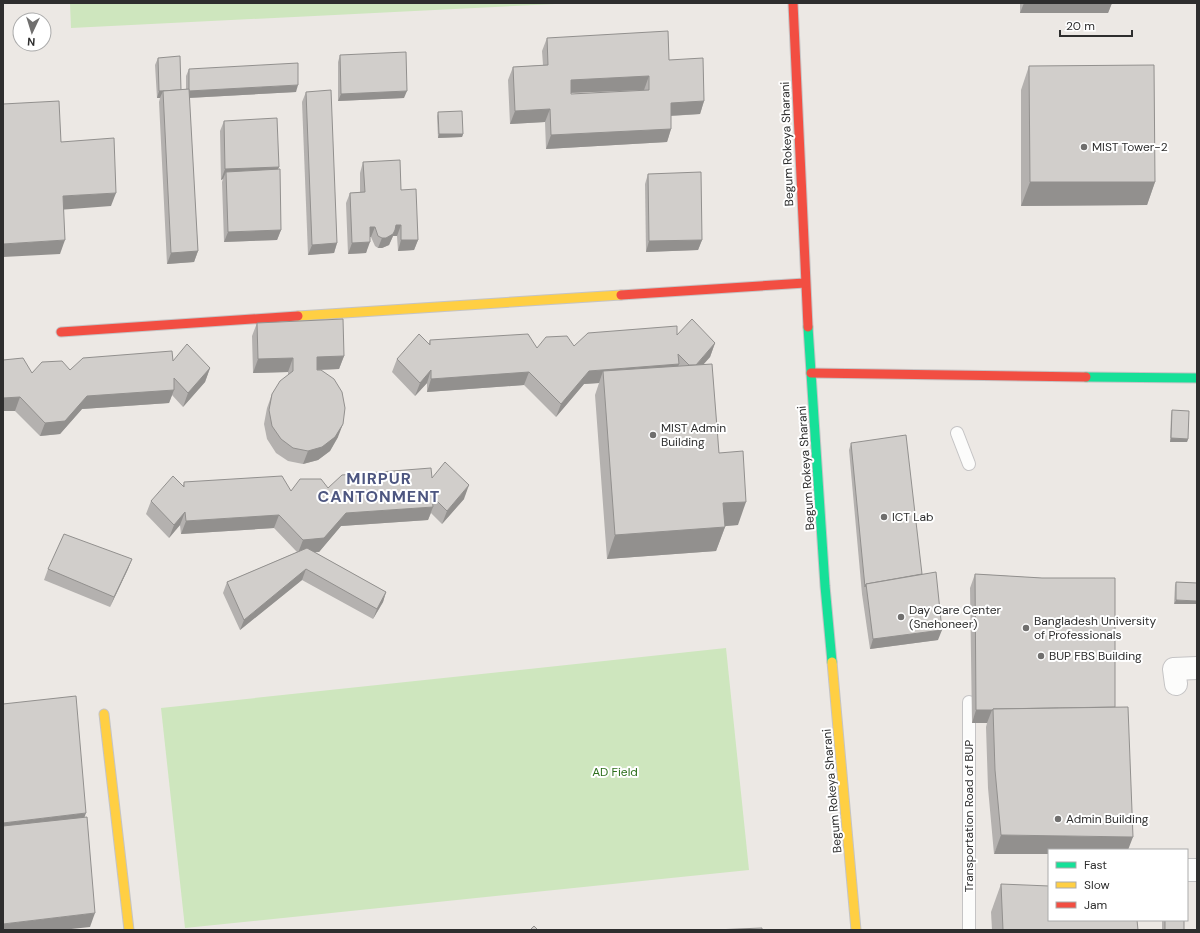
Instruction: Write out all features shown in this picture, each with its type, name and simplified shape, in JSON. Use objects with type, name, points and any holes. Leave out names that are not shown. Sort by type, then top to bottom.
[{"type":"street","name":"Begum Rokeya Sharani","points":[[793,3],[805,283],[825,586],[856,930]]},
{"type":"street","points":[[61,332],[805,283]]},
{"type":"street","points":[[811,373],[1197,378]]},
{"type":"street","points":[[1176,684],[1174,669],[1197,668]]},
{"type":"street","points":[[104,714],[129,930]]},
{"type":"lane","points":[[957,434],[969,464]]},
{"type":"lane","name":"Transportation Road of BUP","points":[[969,702],[969,930]]},
{"type":"green space","points":[[70,3],[576,3],[71,28]]},
{"type":"green space","name":"AD Field","points":[[726,648],[749,870],[185,928],[161,708]]},
{"type":"building","points":[[668,31],[669,60],[703,58],[704,101],[671,103],[671,129],[551,135],[550,109],[515,111],[513,67],[548,65],[547,38]],"holes":[[[649,76],[649,90],[571,94],[571,80]]]},
{"type":"building","points":[[406,52],[407,91],[341,94],[340,55]]},
{"type":"building","points":[[180,56],[181,90],[159,91],[158,58]]},
{"type":"building","points":[[298,63],[298,85],[189,91],[189,69]]},
{"type":"building","name":"MIST Tower-2","points":[[1154,65],[1155,182],[1030,182],[1029,66]]},
{"type":"building","points":[[189,89],[198,251],[171,253],[163,91]]},
{"type":"building","points":[[331,90],[337,243],[312,245],[306,92]]},
{"type":"building","points":[[59,101],[61,142],[114,138],[116,193],[63,196],[65,240],[3,244],[3,104]]},
{"type":"building","points":[[462,111],[463,134],[439,134],[438,112]]},
{"type":"building","points":[[277,118],[279,167],[225,169],[224,121]]},
{"type":"building","points":[[400,160],[401,190],[416,189],[418,240],[401,240],[401,225],[396,225],[393,234],[386,238],[378,236],[375,227],[370,227],[370,242],[352,243],[350,193],[365,192],[363,162]]},
{"type":"building","points":[[280,169],[281,230],[228,232],[226,172]]},
{"type":"building","points":[[701,172],[702,240],[649,241],[648,174]]},
{"type":"building","points":[[343,319],[344,356],[317,357],[317,370],[321,370],[334,379],[342,392],[345,408],[343,424],[335,437],[322,447],[308,451],[293,448],[281,439],[272,426],[269,410],[272,394],[280,381],[293,371],[293,358],[258,359],[257,323]]},
{"type":"building","points":[[692,319],[715,343],[696,365],[689,365],[678,354],[679,364],[589,371],[561,404],[529,372],[431,379],[431,370],[420,383],[397,359],[419,334],[430,345],[430,340],[528,334],[537,348],[546,337],[567,336],[574,346],[588,333],[677,326],[677,335]]},
{"type":"building","points":[[187,344],[210,368],[188,393],[174,378],[174,390],[87,396],[65,421],[45,423],[20,397],[3,398],[3,360],[23,358],[32,373],[42,362],[62,361],[70,370],[83,358],[172,351],[173,361]]},
{"type":"building","name":"MIST Admin Building","points":[[712,364],[719,453],[743,451],[746,502],[723,503],[725,527],[615,535],[603,371]]},
{"type":"building","points":[[1172,410],[1189,411],[1188,439],[1171,438]]},
{"type":"building","name":"ICT Lab","points":[[906,435],[922,574],[866,584],[865,587],[851,443]]},
{"type":"building","points":[[445,462],[469,485],[447,511],[432,496],[433,507],[346,513],[324,538],[303,540],[279,515],[186,521],[185,512],[174,525],[151,501],[173,476],[184,487],[184,482],[282,476],[291,491],[300,479],[321,479],[328,488],[342,475],[431,468],[432,478]]},
{"type":"building","points":[[64,534],[132,559],[114,597],[48,569]]},
{"type":"building","points":[[307,548],[386,592],[377,609],[306,569],[244,620],[227,582]]},
{"type":"building","name":"Day Care Center (Snehoneer)","points":[[936,572],[942,630],[873,639],[866,584]]},
{"type":"building","name":"BUP FBS Building","points":[[975,574],[1042,578],[1115,578],[1115,707],[976,710]]},
{"type":"building","points":[[1176,582],[1197,583],[1197,601],[1176,600]]},
{"type":"building","points":[[76,696],[86,813],[3,823],[3,704]]},
{"type":"building","name":"Admin Building","points":[[1128,707],[1133,837],[1001,835],[995,770],[993,709]]},
{"type":"building","points":[[87,817],[95,913],[3,924],[3,826]]},
{"type":"building","points":[[1001,884],[1048,886],[1048,921],[1137,921],[1138,930],[1003,930]]},
{"type":"building","points":[[1165,921],[1184,921],[1184,930],[1165,930]]},
{"type":"building","points":[[534,926],[538,930],[530,930]]},
{"type":"building","points":[[762,928],[762,930],[714,930]]},
{"type":"traffic: fast","points":[[808,327],[825,586],[832,662]]},
{"type":"traffic: fast","points":[[1086,377],[1197,378]]},
{"type":"traffic: slow","points":[[298,316],[621,295]]},
{"type":"traffic: slow","points":[[832,662],[856,930]]},
{"type":"traffic: slow","points":[[104,714],[129,930]]},
{"type":"traffic: jam","points":[[793,3],[808,327]]},
{"type":"traffic: jam","points":[[621,295],[805,283]]},
{"type":"traffic: jam","points":[[61,332],[298,316]]},
{"type":"traffic: jam","points":[[811,373],[1086,377]]},
{"type":"place","name":"MIST Tower-2","points":[[1084,147]]},
{"type":"place","name":"MIST Admin Building","points":[[653,435]]},
{"type":"place","name":"ICT Lab","points":[[884,517]]},
{"type":"place","name":"Day Care Center (Snehoneer)","points":[[901,617]]},
{"type":"place","name":"Bangladesh University of Professionals","points":[[1026,628]]},
{"type":"place","name":"BUP FBS Building","points":[[1041,656]]},
{"type":"place","name":"Admin Building","points":[[1058,819]]},
{"type":"district","name":"MIRPUR CANTONMENT","points":[[379,487]]}]
